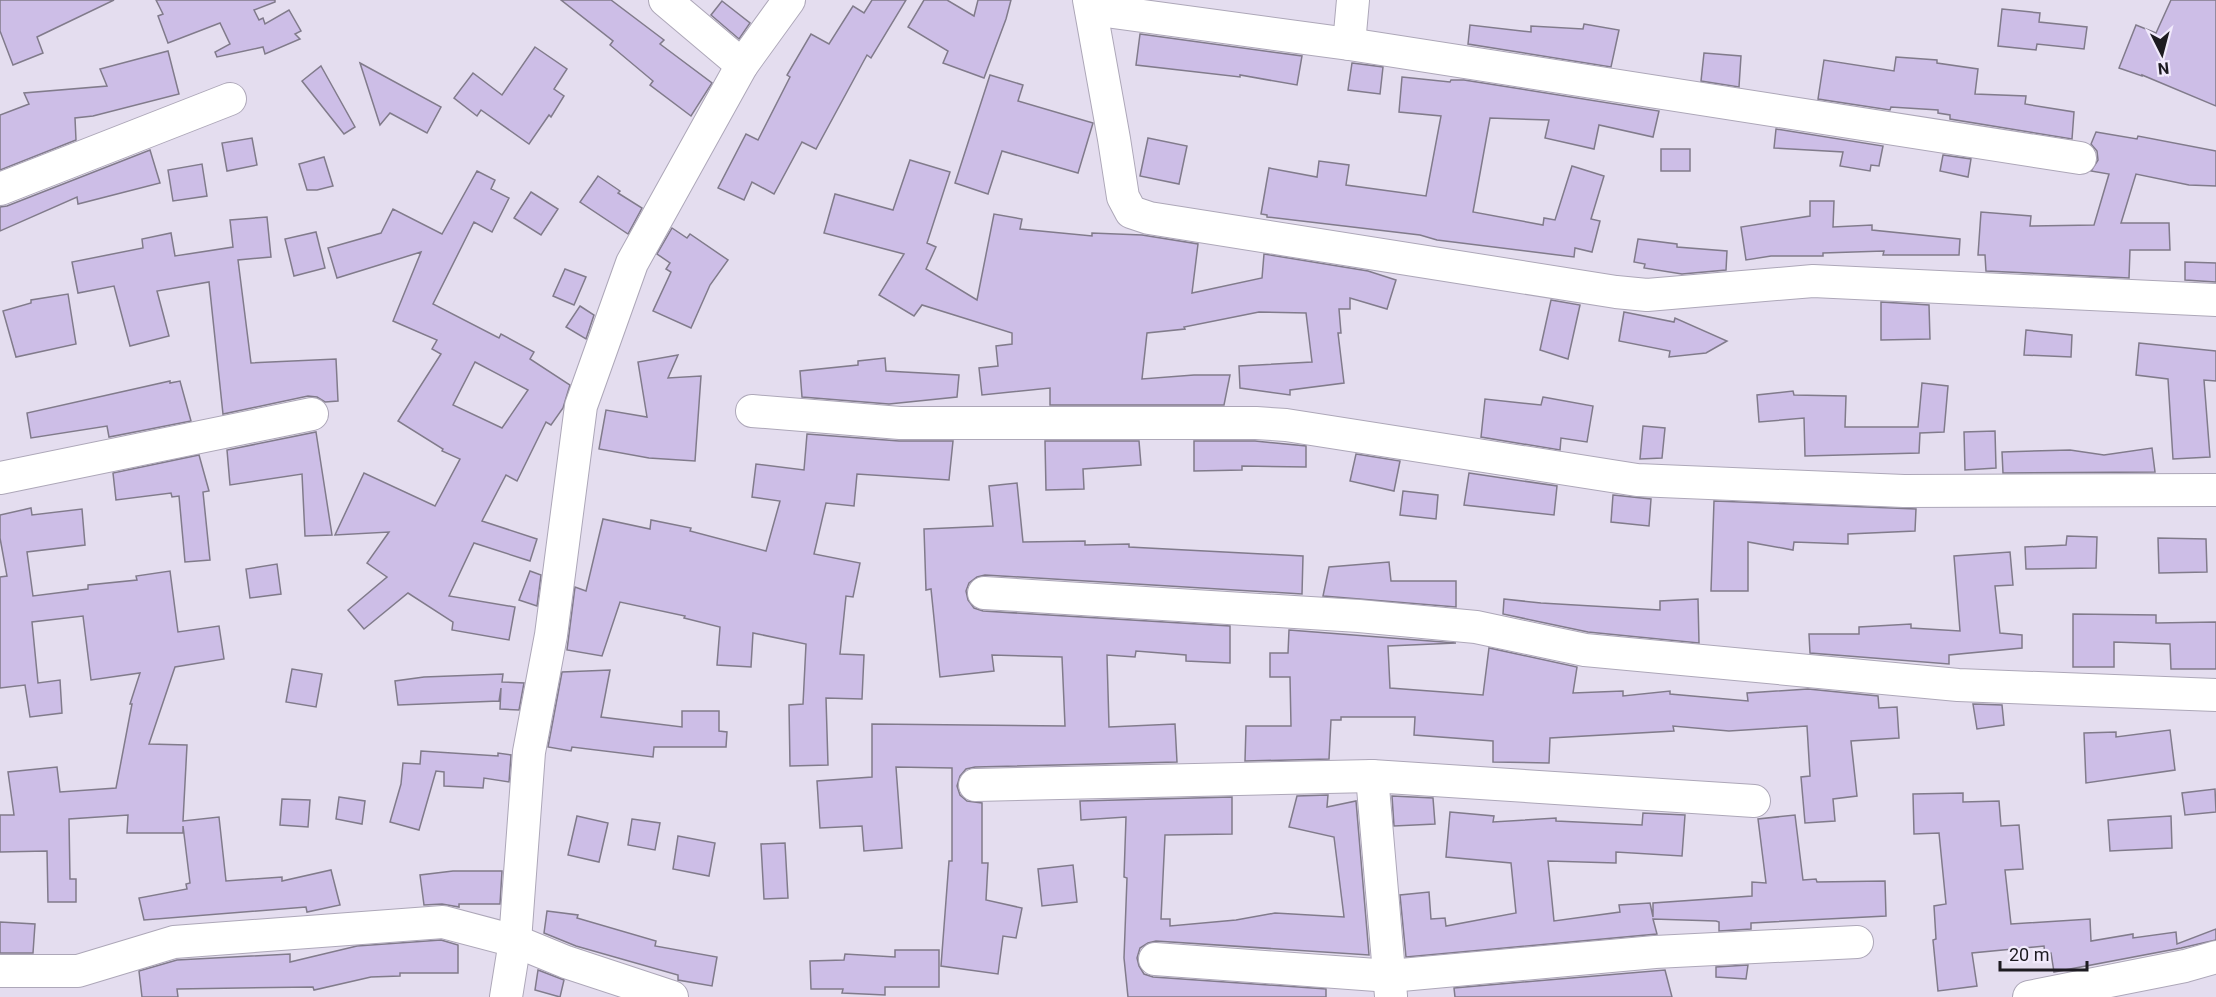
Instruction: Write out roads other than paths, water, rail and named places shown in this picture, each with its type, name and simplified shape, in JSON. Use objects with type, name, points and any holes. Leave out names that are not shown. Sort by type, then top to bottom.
[{"type":"street","points":[[665,0],[742,65]]},
{"type":"street","points":[[506,997],[515,941],[529,752],[551,635],[581,406],[632,263],[742,65],[789,0]]},
{"type":"street","points":[[1349,44],[1353,0]]},
{"type":"street","points":[[2080,158],[1090,5],[1123,197],[1131,212],[1149,218],[1647,295],[1814,281],[2216,300]]},
{"type":"street","points":[[0,189],[230,99]]},
{"type":"street","points":[[752,411],[900,423],[1266,424],[1636,480],[1904,491],[2216,490]]},
{"type":"street","points":[[0,478],[312,414]]},
{"type":"street","points":[[984,593],[1370,617],[1476,627],[1585,650],[1958,685],[2216,695]]},
{"type":"street","points":[[1372,776],[1391,986]]},
{"type":"street","points":[[975,785],[1372,776],[1754,801]]},
{"type":"street","points":[[0,971],[78,971],[174,942],[443,922],[515,941],[566,962],[672,997]]},
{"type":"street","points":[[1155,959],[1391,986],[1655,952],[1857,942]]},
{"type":"street","points":[[2029,997],[2185,966],[2216,957]]}]
